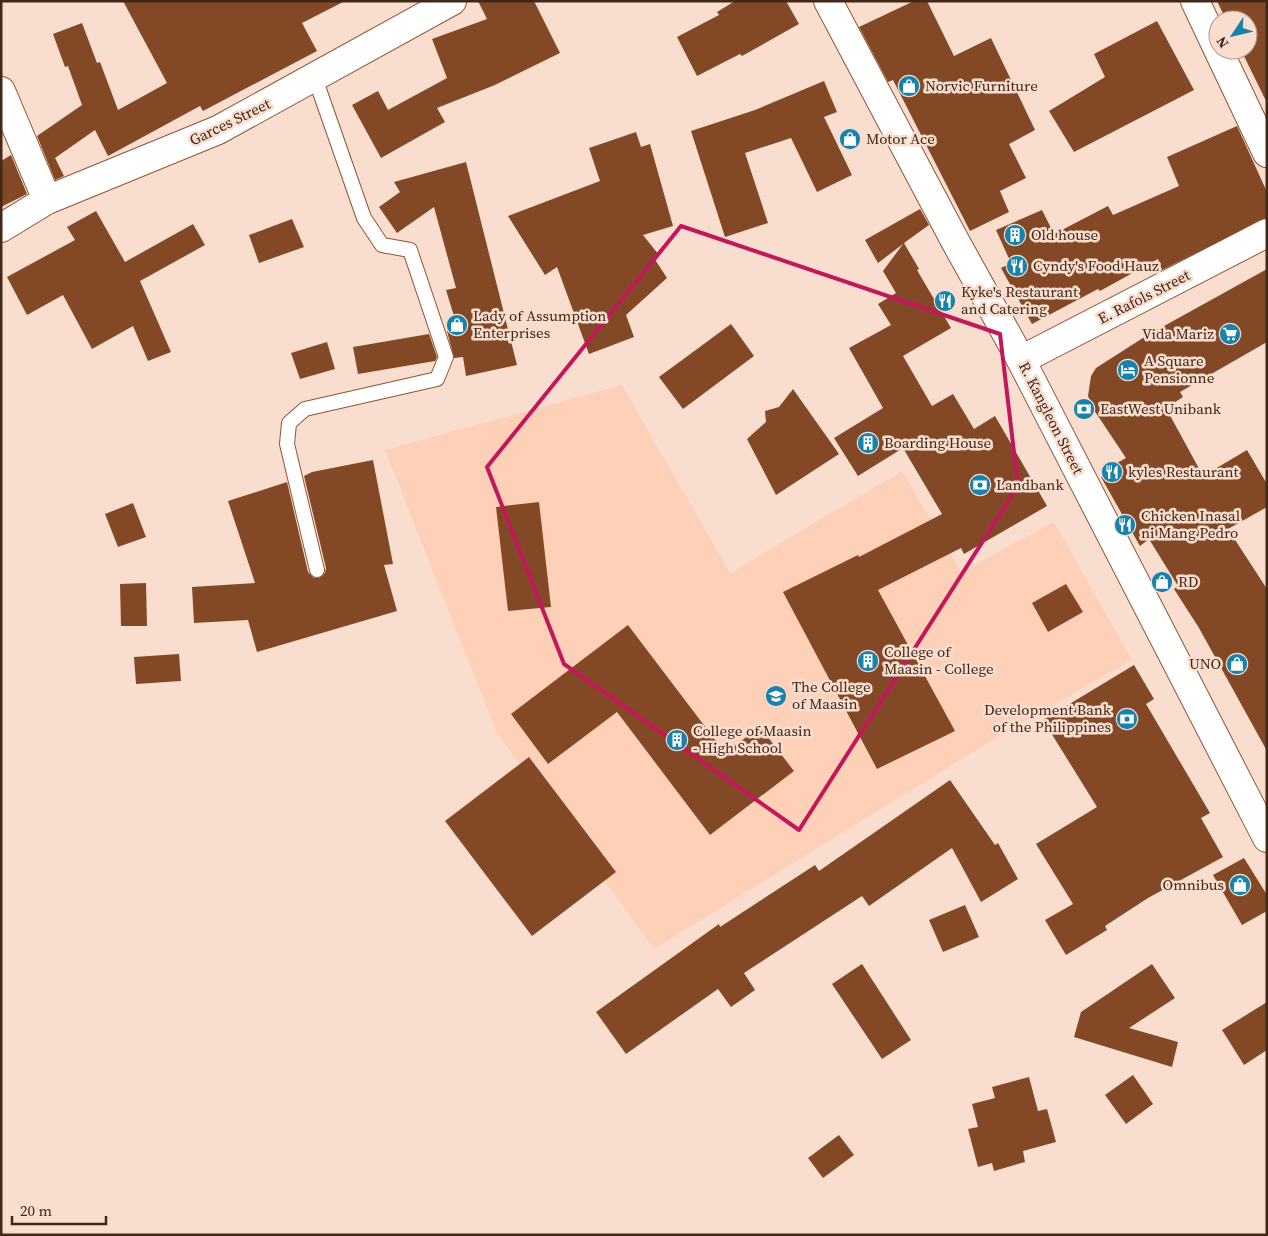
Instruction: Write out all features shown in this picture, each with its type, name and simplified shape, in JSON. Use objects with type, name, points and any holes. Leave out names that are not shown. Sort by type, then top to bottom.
[{"type":"street","name":"Garces Street","points":[[1,228],[47,200],[218,130],[452,1]]},
{"type":"street","name":"R. Kangleon Street","points":[[828,1],[954,239],[1021,360],[1267,838]]},
{"type":"street","points":[[1195,1],[1267,154]]},
{"type":"street","points":[[1,91],[47,200]]},
{"type":"street","name":"E. Rafols Street","points":[[1021,360],[1267,233]]},
{"type":"lane","points":[[315,78],[364,218],[382,244],[410,250],[446,357],[438,379],[305,409],[289,423],[287,444],[317,570]]},
{"type":"highlighted area","points":[[681,226],[1000,334],[1018,486],[799,830],[564,664],[487,467]]},
{"type":"shaded area","name":"The College of Maasin","points":[[622,385],[730,573],[902,471],[961,572],[1054,522],[1132,660],[1007,731],[654,949],[497,733],[385,450]]},
{"type":"building","points":[[123,1],[345,1],[302,23],[317,51],[203,111],[200,106],[108,156],[95,130],[55,158],[64,176],[55,180],[37,136],[82,105],[68,66],[65,67],[53,34],[82,23],[97,63],[100,62],[118,110],[167,83]]},
{"type":"building","points":[[478,1],[534,1],[560,53],[495,85],[437,108],[445,122],[381,158],[352,105],[378,91],[388,110],[447,78],[432,39],[487,19]]},
{"type":"building","points":[[735,1],[786,1],[799,24],[742,56],[740,54],[697,76],[677,37],[719,15],[717,12]]},
{"type":"building","points":[[914,1],[927,1],[954,56],[991,38],[1035,130],[1009,144],[1026,178],[1000,191],[1009,212],[970,231],[893,80],[888,82],[859,27]]},
{"type":"building","points":[[1217,1],[1267,1],[1267,103],[1246,60],[1258,60],[1258,10],[1221,10]]},
{"type":"building","points":[[1157,21],[1194,90],[1074,152],[1049,111],[1105,77],[1094,54]]},
{"type":"building","points":[[824,81],[837,112],[824,117],[852,175],[817,192],[791,138],[745,153],[768,223],[725,237],[691,131],[755,110]]},
{"type":"building","points":[[1237,126],[1267,192],[1267,218],[1162,270],[1158,259],[1100,291],[1098,289],[1032,324],[1001,268],[1011,263],[996,230],[1042,210],[1054,234],[1108,206],[1113,215],[1179,186],[1167,157]]},
{"type":"building","points":[[636,132],[641,147],[650,144],[673,226],[643,235],[659,255],[654,258],[667,278],[626,315],[634,337],[589,354],[557,267],[545,275],[508,216],[600,181],[589,148]]},
{"type":"building","points":[[11,155],[27,194],[1,207],[1,161]]},
{"type":"building","points":[[466,162],[517,365],[466,376],[463,357],[454,358],[447,331],[458,329],[446,290],[456,288],[434,207],[397,233],[379,207],[400,192],[394,182]]},
{"type":"building","points":[[920,209],[929,225],[904,243],[919,269],[917,270],[951,328],[903,356],[932,406],[953,394],[974,429],[995,416],[1047,506],[964,554],[961,548],[878,590],[955,731],[877,769],[783,592],[858,555],[859,557],[942,514],[903,448],[858,476],[834,438],[883,408],[849,348],[891,325],[878,304],[896,293],[883,271],[903,244],[878,263],[865,240]]},
{"type":"building","points":[[96,211],[125,262],[193,224],[205,245],[140,281],[171,352],[148,361],[133,326],[92,349],[63,295],[27,315],[7,277],[75,240],[67,227]]},
{"type":"building","points":[[292,219],[304,247],[259,263],[249,235]]},
{"type":"building","points":[[1267,269],[1267,342],[1180,392],[1183,397],[1166,408],[1203,476],[1247,450],[1267,484],[1267,507],[1228,529],[1267,589],[1267,751],[1199,628],[1174,589],[1178,586],[1149,539],[1140,546],[1101,477],[1116,471],[1113,465],[1126,458],[1092,407],[1088,396],[1091,376],[1096,368],[1146,336]]},
{"type":"building","points":[[731,324],[754,356],[683,409],[659,377]]},
{"type":"building","points":[[429,334],[437,357],[435,361],[358,374],[353,347]]},
{"type":"building","points":[[327,342],[335,369],[300,379],[291,353]]},
{"type":"building","points":[[793,389],[839,454],[776,495],[747,439],[766,422],[765,411],[779,407]]},
{"type":"building","points":[[373,460],[393,564],[384,565],[397,611],[257,652],[248,620],[194,623],[192,587],[255,583],[228,501],[287,482],[308,572],[314,578],[319,578],[325,573],[326,568],[304,476],[312,472]]},
{"type":"building","points":[[539,502],[551,607],[508,611],[496,507]]},
{"type":"building","points":[[133,503],[146,537],[118,547],[105,514]]},
{"type":"building","points":[[146,583],[147,626],[121,626],[120,584]]},
{"type":"building","points":[[1066,584],[1083,612],[1048,632],[1032,603]]},
{"type":"building","name":"College of Maasin - High School","points":[[628,625],[725,753],[760,727],[794,771],[710,835],[617,712],[548,764],[511,714]]},
{"type":"building","points":[[179,654],[181,681],[136,684],[134,657]]},
{"type":"building","points":[[1134,665],[1154,699],[1146,704],[1210,813],[1201,818],[1223,857],[1148,898],[1105,926],[1107,930],[1066,955],[1045,920],[1073,904],[1036,844],[1097,807],[1043,720]]},
{"type":"building","points":[[529,757],[616,872],[532,936],[445,821]]},
{"type":"building","points":[[950,780],[995,845],[998,843],[1018,879],[981,902],[952,848],[869,906],[862,896],[744,973],[755,990],[731,1007],[718,989],[626,1054],[596,1012],[719,924],[720,927],[815,865],[819,871]]},
{"type":"building","name":"Omnibus","points":[[1244,858],[1267,895],[1267,911],[1242,925],[1213,875]]},
{"type":"building","points":[[965,905],[979,937],[943,952],[929,920]]},
{"type":"building","points":[[862,964],[911,1040],[882,1059],[832,984]]},
{"type":"building","points":[[1152,964],[1175,998],[1129,1028],[1178,1042],[1172,1067],[1074,1037],[1081,1012]]},
{"type":"building","points":[[1267,1002],[1267,1050],[1244,1065],[1222,1030]]},
{"type":"building","points":[[1133,1075],[1153,1104],[1126,1124],[1105,1095]]},
{"type":"building","points":[[1029,1077],[1038,1111],[1047,1109],[1056,1142],[1023,1151],[1025,1162],[994,1171],[992,1163],[978,1167],[968,1129],[978,1127],[972,1104],[995,1098],[992,1087]]},
{"type":"building","points":[[839,1135],[854,1155],[823,1178],[808,1158]]},
{"type":"place","name":"Norvic Furniture","points":[[909,86]]},
{"type":"place","name":"Motor Ace","points":[[850,139]]},
{"type":"place","name":"Old house","points":[[1015,235]]},
{"type":"place","name":"Cyndy's Food Hauz","points":[[1017,266]]},
{"type":"place","name":"Kyke's Restaurant and Catering","points":[[945,301]]},
{"type":"place","name":"Lady of Assumption Enterprises","points":[[457,325]]},
{"type":"place","name":"Vida Mariz","points":[[1230,334]]},
{"type":"place","name":"A Square Pensionne","points":[[1128,370]]},
{"type":"place","name":"EastWest Unibank","points":[[1084,409]]},
{"type":"place","name":"Boarding House","points":[[868,443]]},
{"type":"place","name":"kyles Restaurant","points":[[1112,472]]},
{"type":"place","name":"Landbank","points":[[980,485]]},
{"type":"place","name":"Chicken Inasal ni Mang Pedro","points":[[1125,525]]},
{"type":"place","name":"RD","points":[[1162,582]]},
{"type":"place","name":"College of Maasin - College","points":[[868,661]]},
{"type":"place","name":"UNO","points":[[1237,664]]},
{"type":"place","name":"The College of Maasin","points":[[776,696]]},
{"type":"place","name":"Development Bank of the Philippines","points":[[1127,719]]},
{"type":"place","name":"College of Maasin - High School","points":[[677,740]]},
{"type":"place","name":"Omnibus","points":[[1240,885]]}]
